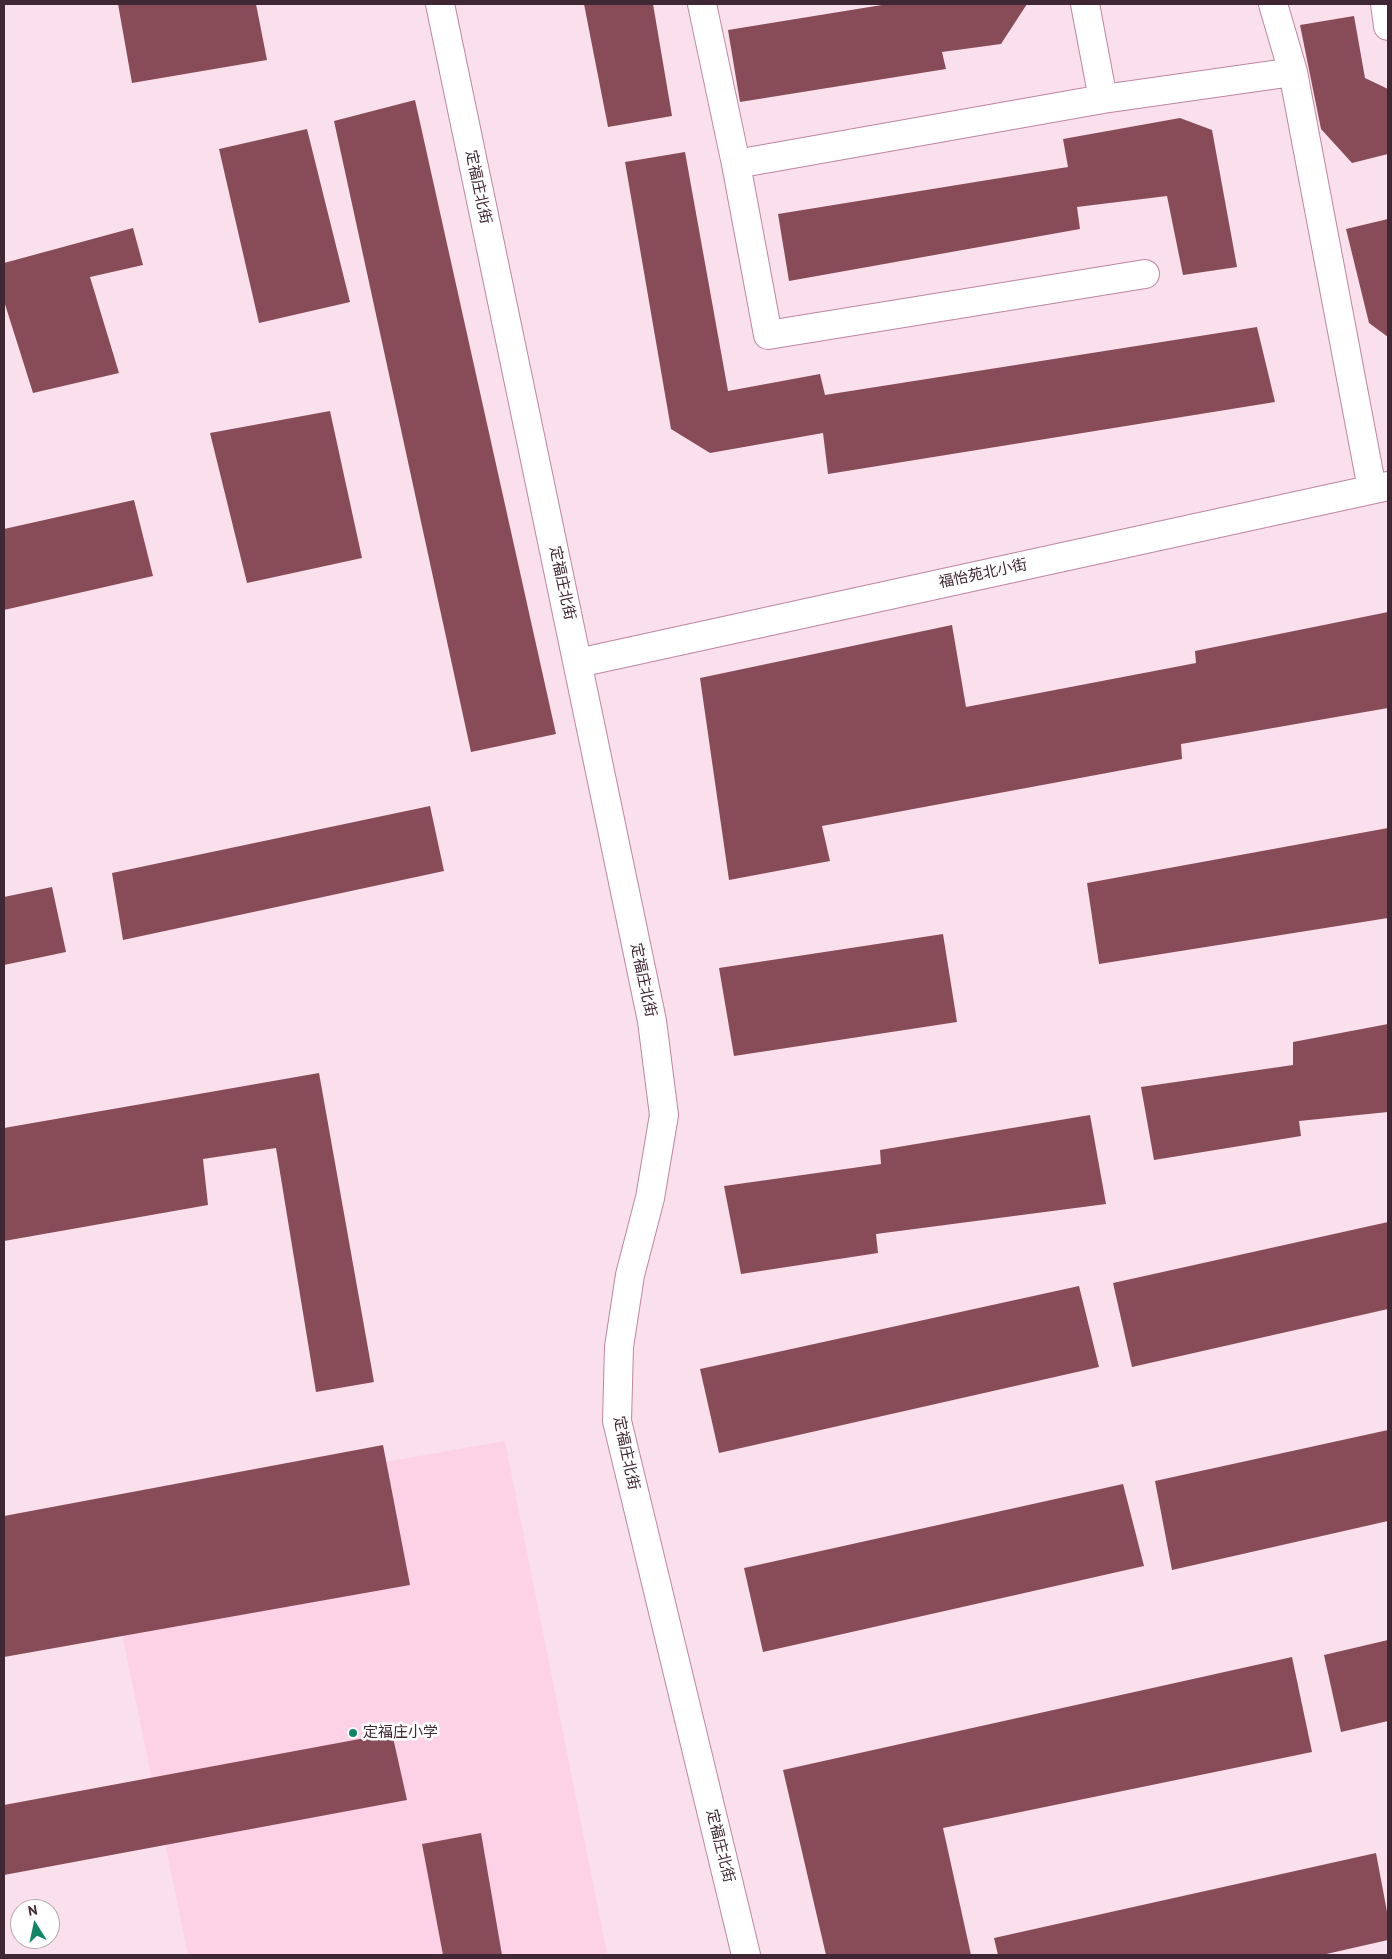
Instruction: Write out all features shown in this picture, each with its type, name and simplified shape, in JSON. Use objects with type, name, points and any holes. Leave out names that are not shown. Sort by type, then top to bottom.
[{"type":"street","name":"定福庄北街","points":[[440,4],[652,1021],[664,1115],[650,1198],[630,1275],[619,1347],[617,1421],[746,1955]]},
{"type":"street","points":[[702,4],[736,164],[768,335],[1145,274]]},
{"type":"street","points":[[1085,4],[1103,99]]},
{"type":"street","points":[[1273,4],[1293,72],[1380,487]]},
{"type":"street","points":[[1384,4],[1388,26]]},
{"type":"street","points":[[736,164],[1103,99],[1293,72]]},
{"type":"street","name":"福怡苑北小街","points":[[578,663],[1380,487]]},
{"type":"shaded area","name":"定福庄小学","points":[[505,1441],[607,1953],[599,1955],[188,1955],[97,1512]]},
{"type":"building","points":[[118,4],[256,4],[267,60],[132,83]]},
{"type":"building","points":[[584,4],[653,4],[672,116],[608,127]]},
{"type":"building","points":[[888,4],[1027,4],[1001,44],[942,52],[946,69],[740,102],[728,30]]},
{"type":"building","points":[[1354,16],[1365,78],[1388,89],[1388,154],[1352,163],[1321,129],[1300,25]]},
{"type":"building","points":[[415,100],[556,734],[471,752],[334,121]]},
{"type":"building","points":[[1180,118],[1212,130],[1237,267],[1183,275],[1167,196],[1077,207],[1080,229],[789,281],[778,214],[1068,167],[1063,139]]},
{"type":"building","points":[[307,129],[350,302],[259,323],[219,149]]},
{"type":"building","points":[[685,152],[728,391],[820,374],[825,395],[1257,327],[1275,402],[828,474],[823,433],[710,453],[671,429],[625,162]]},
{"type":"building","points":[[1388,219],[1388,337],[1369,323],[1346,229]]},
{"type":"building","points":[[133,228],[143,265],[90,277],[119,373],[33,393],[4,301],[4,263]]},
{"type":"building","points":[[330,411],[362,558],[247,583],[210,433]]},
{"type":"building","points":[[134,500],[153,576],[4,610],[4,529]]},
{"type":"building","points":[[1388,612],[1388,708],[1181,744],[1182,759],[822,826],[830,861],[729,880],[700,678],[952,625],[966,707],[1196,663],[1195,651]]},
{"type":"building","points":[[430,806],[444,871],[123,940],[112,873]]},
{"type":"building","points":[[1388,828],[1388,918],[1099,964],[1087,883]]},
{"type":"building","points":[[52,887],[66,952],[4,965],[4,897]]},
{"type":"building","points":[[943,934],[957,1022],[734,1056],[719,968]]},
{"type":"building","points":[[1388,1024],[1388,1112],[1299,1121],[1301,1136],[1154,1160],[1141,1087],[1293,1065],[1293,1042]]},
{"type":"building","points":[[319,1073],[374,1382],[316,1392],[276,1148],[203,1159],[208,1205],[4,1241],[4,1128]]},
{"type":"building","points":[[1090,1115],[1106,1204],[876,1234],[878,1253],[741,1274],[724,1186],[881,1164],[880,1150]]},
{"type":"building","points":[[1388,1222],[1388,1309],[1132,1367],[1113,1283]]},
{"type":"building","points":[[1079,1286],[1099,1367],[719,1453],[700,1369]]},
{"type":"building","points":[[1388,1430],[1388,1521],[1172,1570],[1155,1481]]},
{"type":"building","points":[[383,1445],[410,1585],[4,1657],[4,1516]]},
{"type":"building","points":[[1123,1484],[1144,1566],[763,1652],[744,1568]]},
{"type":"building","points":[[1388,1640],[1388,1721],[1341,1732],[1324,1655]]},
{"type":"building","points":[[1292,1657],[1312,1752],[943,1828],[971,1955],[826,1955],[783,1770]]},
{"type":"building","points":[[392,1733],[407,1800],[4,1875],[4,1805]]},
{"type":"building","points":[[481,1833],[502,1955],[443,1955],[422,1844]]},
{"type":"building","points":[[1376,1853],[1388,1917],[1388,1940],[1322,1955],[998,1955],[994,1938]]},
{"type":"place","name":"定福庄小学","points":[[353,1733]]}]
